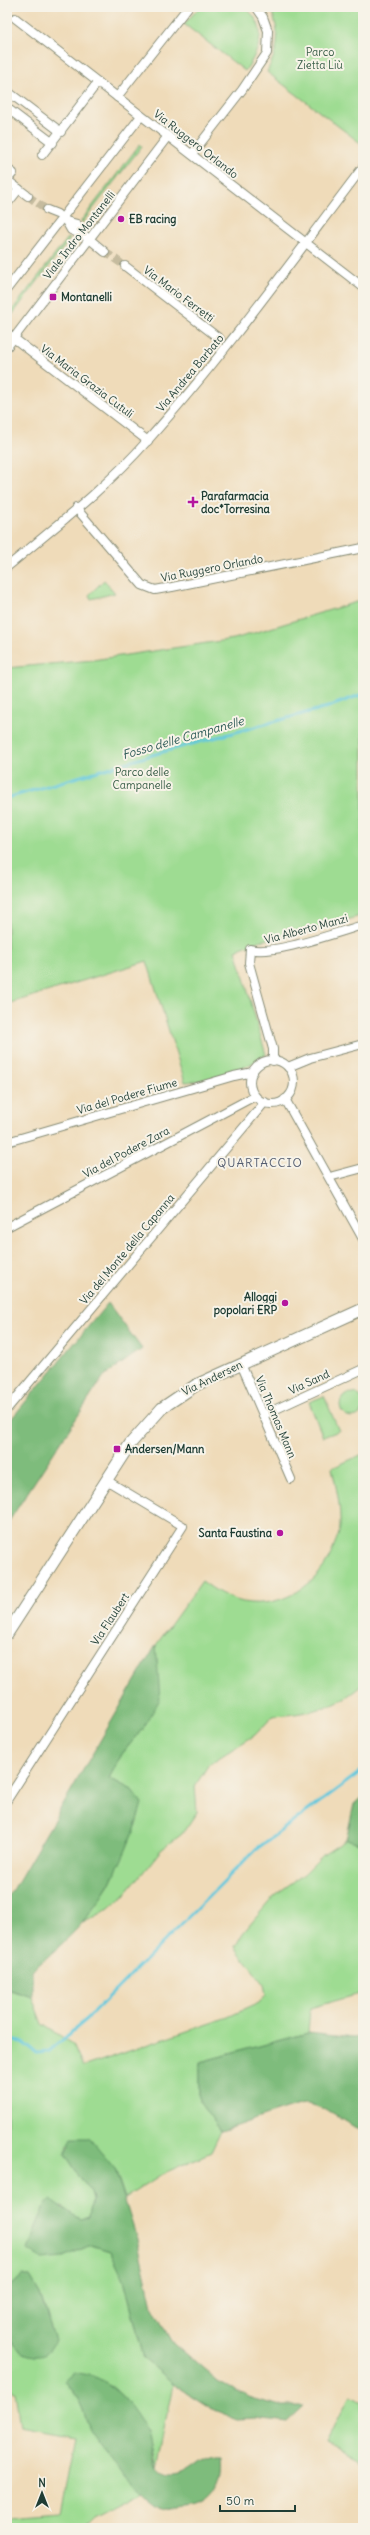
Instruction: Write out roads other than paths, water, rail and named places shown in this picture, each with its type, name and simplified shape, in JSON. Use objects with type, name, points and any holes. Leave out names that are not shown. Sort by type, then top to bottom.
[{"type":"street","points":[[117,97],[188,7]]},
{"type":"street","points":[[192,154],[242,90],[267,53],[268,31],[263,17],[256,7]]},
{"type":"street","name":"Via Ruggero Orlando","points":[[15,18],[363,287]]},
{"type":"street","points":[[42,155],[98,82]]},
{"type":"street","points":[[7,91],[61,132]]},
{"type":"street","points":[[7,108],[52,143]]},
{"type":"street","points":[[7,289],[141,116]]},
{"type":"street","name":"Viale Indro Montanelli","points":[[7,347],[10,336],[168,136]]},
{"type":"street","name":"Via Andrea Barbato","points":[[7,567],[76,508],[148,441],[228,345],[363,167]]},
{"type":"street","points":[[7,169],[13,173],[7,180],[28,196]]},
{"type":"street","points":[[7,204],[18,189]]},
{"type":"street","points":[[48,210],[57,214]]},
{"type":"street","points":[[93,242],[105,252]]},
{"type":"street","name":"Via Mario Ferretti","points":[[125,266],[220,340]]},
{"type":"street","name":"Via Maria Grazia Cutuli","points":[[10,336],[148,441]]},
{"type":"street","name":"Via Ruggero Orlando","points":[[76,508],[136,580],[150,589],[172,587],[363,548]]},
{"type":"street","name":"Via Alberto Manzi","points":[[273,1060],[273,1049],[249,963],[250,949],[260,952],[276,949],[363,925]]},
{"type":"street","points":[[288,1067],[310,1058],[363,1044]]},
{"type":"street","points":[[273,1060],[288,1067],[294,1084],[286,1099],[275,1104],[265,1102],[255,1096],[250,1082],[253,1072],[262,1063],[273,1060]]},
{"type":"street","name":"Via del Podere Fiume","points":[[7,1142],[222,1079],[253,1072]]},
{"type":"street","name":"Via del Podere Zara","points":[[7,1227],[255,1096]]},
{"type":"street","points":[[286,1099],[363,1239]]},
{"type":"street","name":"Via del Monte della Capanna","points":[[7,1409],[265,1102]]},
{"type":"street","points":[[333,1176],[363,1168]]},
{"type":"street","name":"Via Andersen","points":[[7,1634],[136,1436],[166,1404],[188,1388],[363,1308]]},
{"type":"street","name":"Via Thomas Mann","points":[[241,1364],[291,1479]]},
{"type":"street","name":"Via Sand","points":[[263,1415],[363,1369]]},
{"type":"street","name":"Via Flaubert","points":[[7,1800],[183,1526],[106,1480]]},
{"type":"waterway","name":"Fosso delle Campanelle","points":[[7,798],[159,753],[328,707],[363,694]]},
{"type":"waterway","points":[[7,2040],[22,2042],[36,2053],[48,2052],[87,2019],[255,1850],[363,1770]]},
{"type":"tunnel","points":[[28,196],[47,210]]},
{"type":"tunnel","points":[[105,252],[125,266]]},
{"type":"place","name":"EB racing","points":[[121,219]]},
{"type":"place","name":"Montanelli","points":[[53,297]]},
{"type":"place","name":"Parafarmacia doc*Torresina","points":[[193,502]]},
{"type":"place","name":"Alloggi popolari ERP","points":[[285,1303]]},
{"type":"place","name":"Andersen/Mann","points":[[117,1449]]},
{"type":"place","name":"Santa Faustina","points":[[280,1533]]},
{"type":"district","name":"QUARTACCIO","points":[[260,1163]]},
{"type":"park label","name":"Parco Zietta Liù","points":[[320,58]]},
{"type":"park label","name":"Parco delle Campanelle","points":[[142,778]]}]
